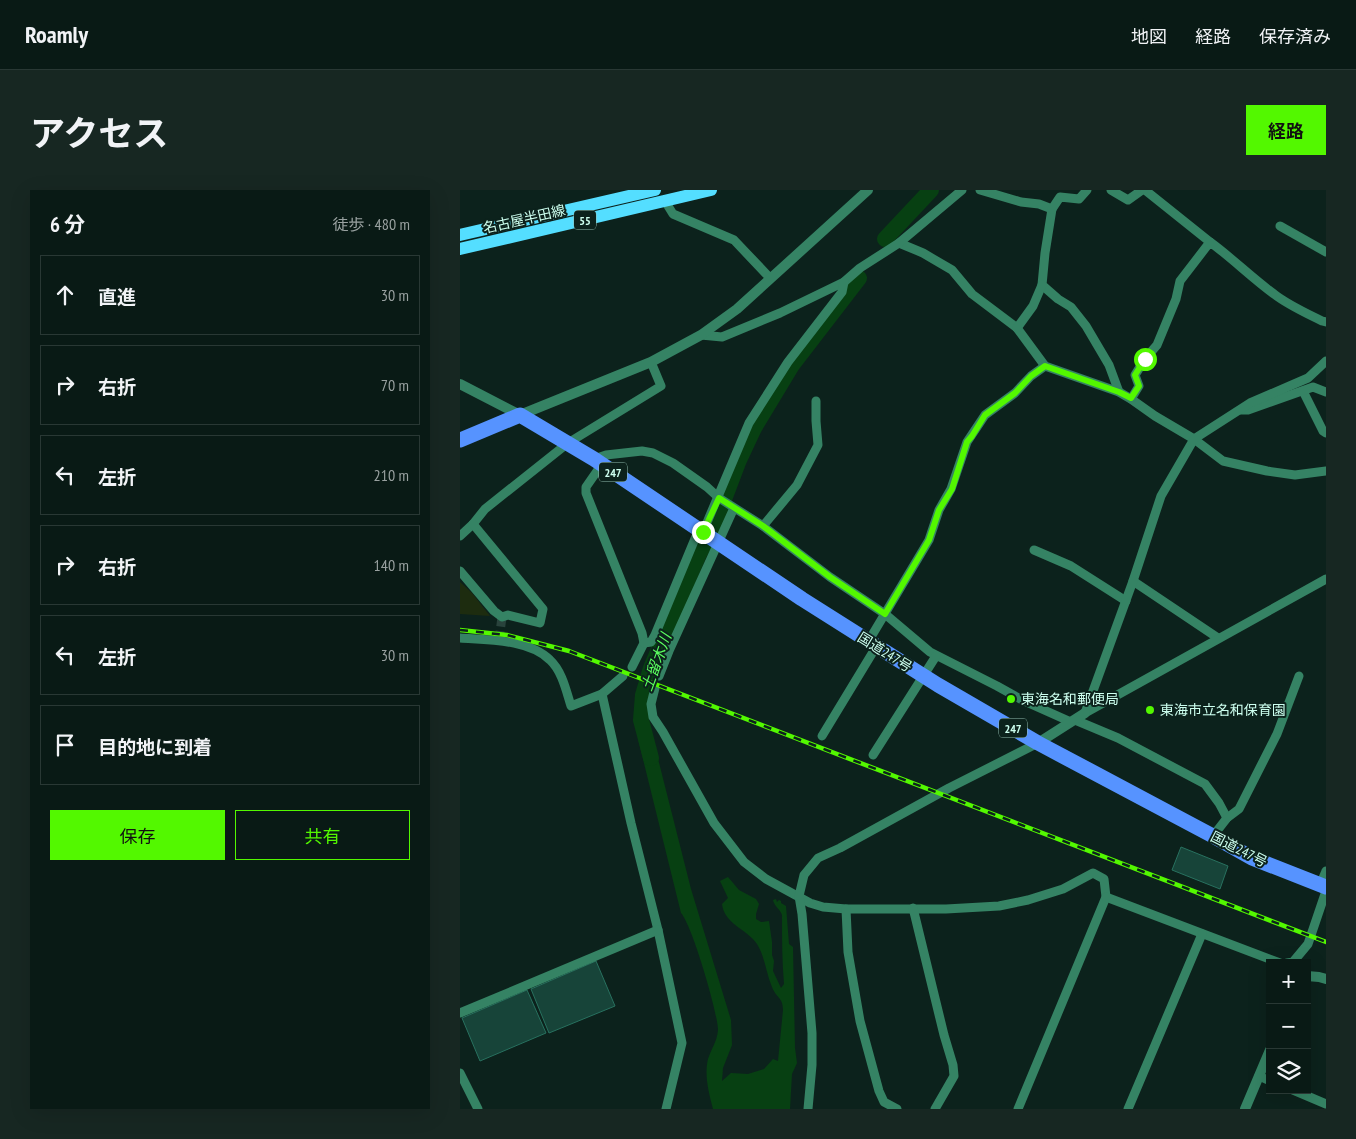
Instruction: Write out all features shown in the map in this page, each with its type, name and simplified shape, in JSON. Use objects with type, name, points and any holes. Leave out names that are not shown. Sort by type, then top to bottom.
[{"type":"highway","points":[[460,440],[520,415]]},
{"type":"highway","name":"国道247号","points":[[520,415],[598,462],[872,645],[1038,743],[1252,858],[1325,884]]},
{"type":"main road","name":"名古屋半田線","points":[[460,235],[630,193],[655,190]]},
{"type":"main road","name":"名古屋半田線","points":[[460,250],[711,190]]},
{"type":"street","points":[[460,384],[520,415],[651,362],[702,335],[738,309],[868,190]]},
{"type":"street","points":[[702,335],[722,337],[780,313],[844,282],[860,268],[900,243],[962,190]]},
{"type":"street","points":[[980,190],[1021,202],[1039,204],[1052,209]]},
{"type":"street","points":[[1017,328],[1033,306],[1042,285],[1052,209],[1060,197],[1079,200],[1087,190]]},
{"type":"street","points":[[1111,190],[1128,200],[1143,190],[1230,257],[1244,271],[1276,296],[1326,322]]},
{"type":"street","points":[[630,193],[665,201],[674,214],[734,240],[770,278]]},
{"type":"street","points":[[1280,226],[1326,252]]},
{"type":"street","points":[[1131,398],[1139,386],[1135,375],[1157,345],[1172,308],[1180,281],[1210,242]]},
{"type":"street","points":[[900,243],[923,253],[952,270],[972,294],[1017,328],[1045,366],[1131,398],[1155,416],[1194,439],[1223,461],[1295,475],[1326,470]]},
{"type":"street","points":[[659,676],[709,536],[719,498],[733,458],[749,423],[788,362],[842,292],[844,282]]},
{"type":"street","points":[[1042,285],[1071,307],[1086,326],[1110,364],[1119,392]]},
{"type":"street","points":[[460,536],[486,509],[568,443],[662,386],[651,362]]},
{"type":"street","points":[[1085,713],[1126,601],[1161,496],[1194,439],[1236,410],[1308,378],[1326,362]]},
{"type":"street","points":[[822,736],[872,645],[885,614],[929,540],[939,510],[952,489],[967,442],[985,415],[1015,393],[1031,376],[1045,366]]},
{"type":"street","points":[[1236,410],[1248,410],[1313,387],[1326,392]]},
{"type":"street","points":[[1303,391],[1326,433]]},
{"type":"street","points":[[763,526],[797,484],[818,445],[816,402]]},
{"type":"street","points":[[632,666],[644,643],[642,633],[597,525],[586,493],[586,487],[598,462],[606,455],[642,451],[653,452],[673,463],[719,498],[763,526],[830,577],[885,614],[936,656],[998,686],[1024,702],[1118,738],[1205,784],[1227,818]]},
{"type":"street","points":[[644,643],[651,642],[709,536],[733,507]]},
{"type":"street","points":[[461,575],[494,611],[502,617],[508,615],[540,623],[543,609],[473,524]]},
{"type":"street","points":[[1034,550],[1071,566],[1126,601]]},
{"type":"street","points":[[808,1109],[812,1065],[812,1033],[799,896],[804,875],[818,858],[1038,743],[1085,713],[1326,580]]},
{"type":"street","points":[[1133,581],[1218,638]]},
{"type":"street","points":[[460,638],[499,640],[534,650],[550,660],[560,675],[571,706],[602,694],[623,676]]},
{"type":"street","points":[[873,755],[936,656]]},
{"type":"street","points":[[1213,836],[1227,818],[1239,808],[1277,734],[1299,676]]},
{"type":"street","points":[[655,688],[652,704],[653,717],[714,823],[744,862],[766,880],[810,903],[846,910],[999,906],[1028,900],[1063,889],[1093,873],[1104,879],[1106,898],[1018,1109]]},
{"type":"street","points":[[602,694],[631,823],[658,930],[682,1043],[666,1109]]},
{"type":"street","points":[[1296,959],[1308,944],[1325,884]]},
{"type":"street","points":[[1106,898],[1269,959]]},
{"type":"street","points":[[912,908],[954,1076],[935,1109]]},
{"type":"street","points":[[846,910],[848,952],[860,1021],[879,1091],[884,1102],[897,1109]]},
{"type":"street","points":[[460,1013],[658,930]]},
{"type":"street","points":[[1128,1109],[1202,934]]},
{"type":"street","points":[[1311,976],[1326,980]]},
{"type":"street","points":[[1245,1109],[1266,1059]]},
{"type":"street","points":[[460,1073],[464,1090],[478,1109]]},
{"type":"street","points":[[1259,1076],[1266,1079]]},
{"type":"street","points":[[1302,1094],[1326,1104]]},
{"type":"shaded area","points":[[460,582],[472,593],[490,616],[460,614]]},
{"type":"shaded area","points":[[652,735],[691,889],[731,1020],[732,1045],[723,1068],[722,1081],[731,1073],[748,1074],[764,1069],[773,1059],[778,1061],[783,1010],[782,1002],[772,987],[757,944],[727,917],[724,911],[722,904],[728,898],[720,881],[728,877],[739,890],[756,899],[759,904],[756,919],[761,922],[769,921],[774,961],[773,971],[781,988],[784,984],[782,915],[773,900],[776,899],[777,902],[779,900],[786,906],[789,944],[793,947],[797,1063],[792,1074],[790,1109],[713,1109],[707,1072],[708,1059],[718,1030],[717,1021],[698,951],[681,913],[638,739]]},
{"type":"building","points":[[1181,847],[1228,866],[1220,889],[1172,870]]},
{"type":"building","points":[[596,961],[615,1006],[549,1033],[531,989]]},
{"type":"building","points":[[527,990],[546,1033],[480,1061],[462,1018]]},
{"type":"waterway","name":"土留木川","points":[[885,239],[931,190]]},
{"type":"waterway","name":"土留木川","points":[[651,758],[641,720],[643,695],[651,668],[699,554],[712,531],[739,460],[754,428],[792,365],[859,278]]},
{"type":"tunnel","points":[[499,640],[502,617]]},
{"type":"railway","points":[[460,630],[507,635],[569,651],[1326,942]]},
{"type":"place","name":"東海名和郵便局","points":[[1011,699]]},
{"type":"place","name":"東海市立名和保育園","points":[[1150,710]]},
{"type":"route","points":[[703,532],[719,498],[763,526],[830,577],[885,614],[929,540],[939,510],[952,489],[967,442],[985,415],[1015,393],[1031,376],[1045,366],[1131,398],[1139,386],[1135,375],[1145,359]]}]
